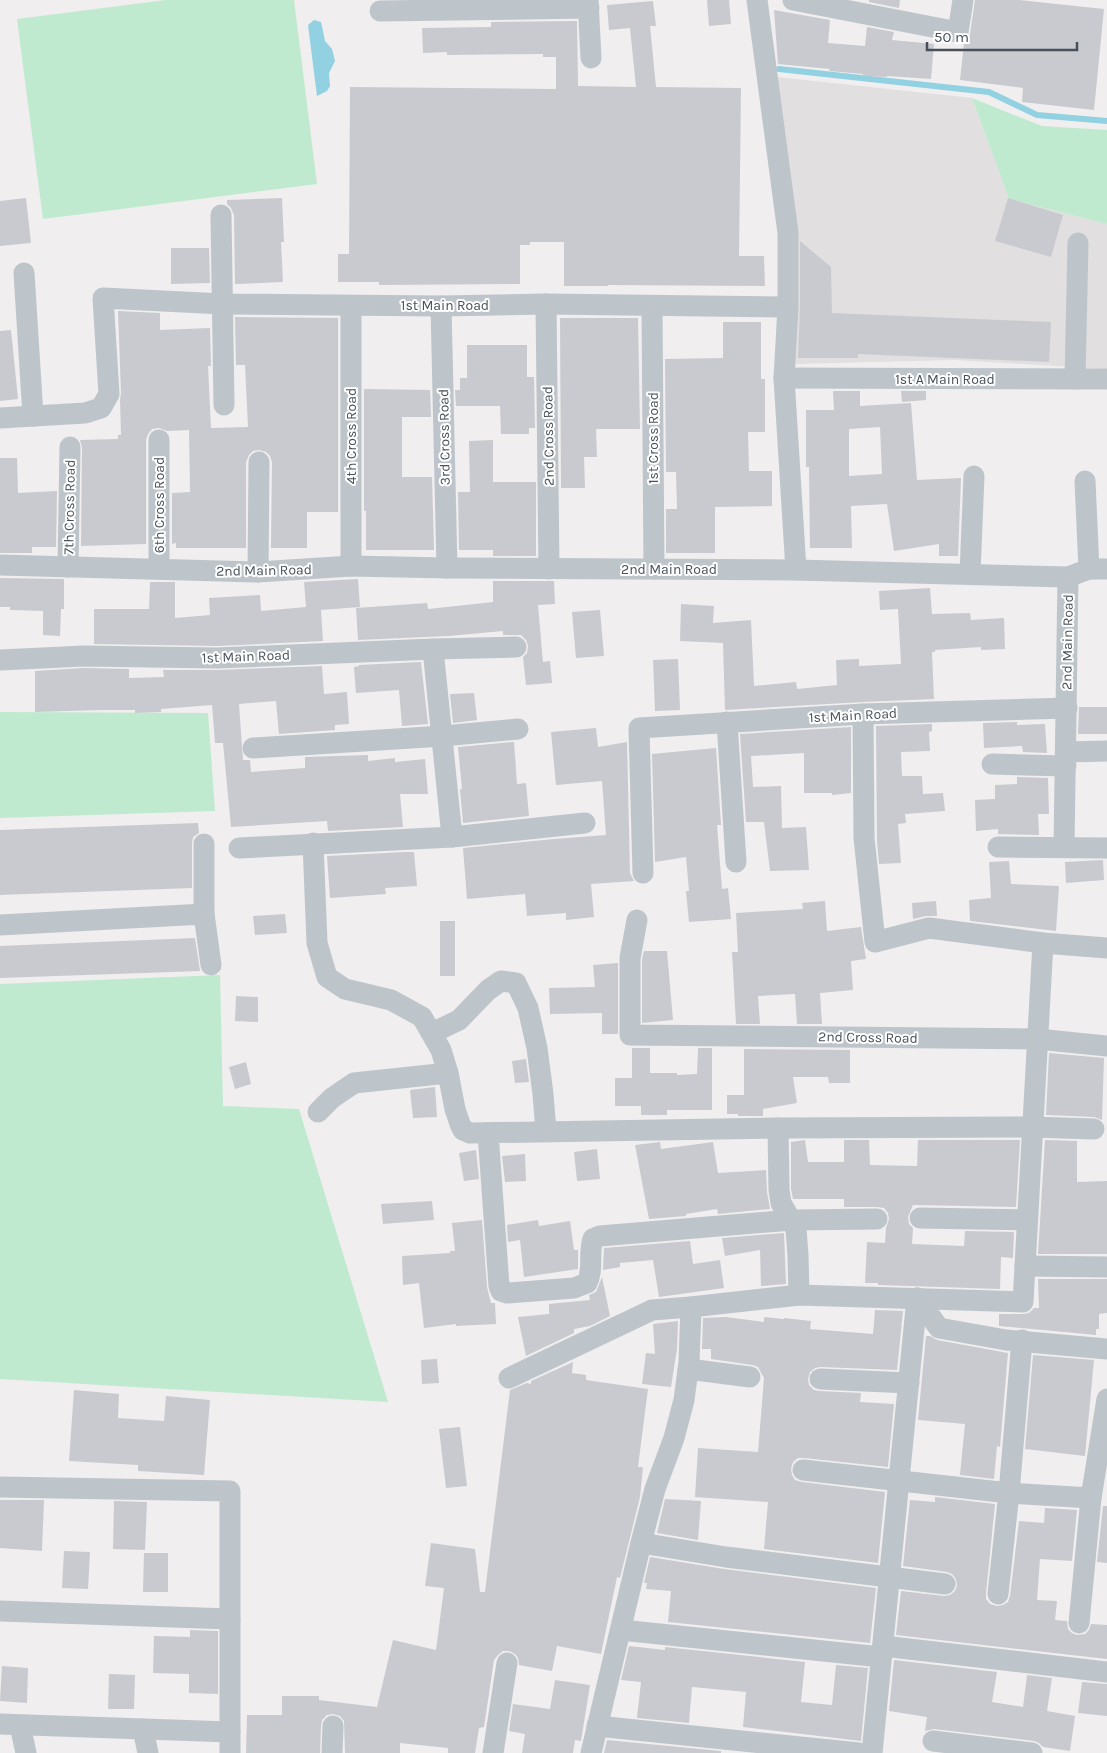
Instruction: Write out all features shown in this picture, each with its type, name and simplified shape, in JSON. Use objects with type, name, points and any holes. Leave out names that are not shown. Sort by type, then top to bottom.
[{"type":"street","points":[[757,0],[788,234],[788,307],[784,378],[796,570]]},
{"type":"street","points":[[793,0],[838,5],[958,32],[963,0]]},
{"type":"street","points":[[380,11],[588,4],[590,58]]},
{"type":"street","points":[[222,215],[224,405]]},
{"type":"street","points":[[1075,379],[1078,243]]},
{"type":"street","points":[[0,418],[33,416],[24,273]]},
{"type":"street","name":"1st Main Road","points":[[33,416],[85,413],[101,408],[109,394],[103,298],[223,304],[351,306],[546,304],[788,307]]},
{"type":"street","name":"2nd Cross Road","points":[[546,304],[549,569]]},
{"type":"street","name":"4th Cross Road","points":[[351,306],[351,566]]},
{"type":"street","name":"3rd Cross Road","points":[[441,306],[447,568]]},
{"type":"street","name":"1st Cross Road","points":[[652,306],[654,569]]},
{"type":"street","name":"1st A Main Road","points":[[784,378],[1107,379]]},
{"type":"street","name":"6th Cross Road","points":[[159,440],[159,569]]},
{"type":"street","name":"7th Cross Road","points":[[68,566],[70,447]]},
{"type":"street","points":[[258,572],[259,462]]},
{"type":"street","points":[[970,574],[974,476]]},
{"type":"street","points":[[1068,577],[1098,569],[1085,481]]},
{"type":"street","name":"2nd Main Road","points":[[0,565],[258,572],[351,566],[796,570],[1068,577],[1064,846]]},
{"type":"street","name":"1st Main Road","points":[[0,660],[84,656],[217,658],[516,647]]},
{"type":"street","points":[[434,649],[452,837]]},
{"type":"street","name":"1st Main Road","points":[[643,873],[639,728],[863,714],[1067,708]]},
{"type":"street","points":[[863,714],[864,838],[875,942],[929,928],[1043,943],[1107,948]]},
{"type":"street","points":[[727,722],[736,862]]},
{"type":"street","points":[[253,748],[443,736],[518,729]]},
{"type":"street","points":[[992,764],[1066,759],[1107,751]]},
{"type":"street","points":[[238,848],[452,837],[585,823]]},
{"type":"street","points":[[313,843],[317,942],[327,977],[345,989],[391,1000],[422,1017],[441,1050],[448,1073],[455,1109],[463,1130],[470,1133],[778,1128],[1032,1127],[1094,1129]]},
{"type":"street","points":[[204,844],[204,914],[211,965]]},
{"type":"street","points":[[998,847],[1064,846],[1107,848]]},
{"type":"street","points":[[0,925],[204,914]]},
{"type":"street","name":"2nd Cross Road","points":[[636,920],[630,958],[630,1035],[1037,1039],[1107,1046]]},
{"type":"street","points":[[510,1378],[652,1310],[799,1296],[1023,1302],[1043,943]]},
{"type":"street","points":[[432,1033],[459,1020],[488,990],[502,981],[516,983],[528,1008],[537,1048],[546,1131]]},
{"type":"street","points":[[318,1112],[332,1098],[354,1084],[448,1073]]},
{"type":"street","points":[[778,1128],[779,1190],[781,1203],[796,1229],[799,1296]]},
{"type":"street","points":[[488,1133],[499,1286],[501,1292],[574,1288],[587,1283],[591,1276],[592,1244],[594,1239],[600,1236],[792,1220],[877,1219]]},
{"type":"street","points":[[920,1218],[1027,1220]]},
{"type":"street","points":[[1025,1266],[1107,1267]]},
{"type":"street","points":[[917,1298],[939,1328],[1006,1340],[1107,1349]]},
{"type":"street","points":[[872,1753],[917,1298]]},
{"type":"street","points":[[591,1753],[655,1489],[674,1438],[684,1400],[688,1369],[691,1307]]},
{"type":"street","points":[[998,1594],[1022,1340]]},
{"type":"street","points":[[688,1369],[750,1377]]},
{"type":"street","points":[[820,1379],[910,1383]]},
{"type":"street","points":[[1079,1623],[1091,1498],[1107,1399]]},
{"type":"street","points":[[803,1470],[1009,1492],[1091,1498]]},
{"type":"street","points":[[0,1487],[230,1491],[230,1743],[143,1729],[10,1724]]},
{"type":"street","points":[[641,1543],[726,1557],[945,1584]]},
{"type":"street","points":[[0,1611],[230,1619]]},
{"type":"street","points":[[621,1630],[882,1651],[1107,1672]]},
{"type":"street","points":[[493,1753],[507,1663]]},
{"type":"street","points":[[10,1724],[26,1753]]},
{"type":"street","points":[[332,1726],[332,1753]]},
{"type":"street","points":[[597,1726],[859,1753]]},
{"type":"street","points":[[143,1729],[148,1753]]},
{"type":"street","points":[[933,1741],[1032,1753]]},
{"type":"shaded area","points":[[777,77],[972,98],[1009,199],[1107,224],[1107,369],[955,360],[795,364]]},
{"type":"green space","points":[[166,0],[294,0],[317,184],[43,219],[17,19]]},
{"type":"green space","points":[[972,98],[1042,126],[1107,130],[1107,224],[1009,199]]},
{"type":"green space","points":[[0,712],[208,713],[215,811],[0,818]]},
{"type":"green space","points":[[220,975],[223,1106],[299,1109],[388,1402],[0,1379],[0,984]]},
{"type":"water","points":[[314,20],[321,22],[325,41],[332,49],[335,61],[329,73],[330,86],[327,91],[317,96],[308,25]]},
{"type":"building","points":[[707,0],[729,0],[731,24],[709,26]]},
{"type":"building","points":[[869,0],[900,0],[899,8],[869,2]]},
{"type":"building","points":[[975,0],[1019,0],[1104,9],[1094,110],[1022,102],[1023,88],[960,80],[964,43],[968,40],[970,34]]},
{"type":"building","points":[[653,1],[656,26],[650,26],[656,87],[741,88],[739,256],[764,256],[765,286],[564,286],[564,242],[530,242],[530,245],[520,245],[520,284],[379,285],[379,282],[338,282],[338,254],[349,254],[350,87],[556,89],[556,57],[543,57],[543,54],[447,55],[447,52],[423,53],[422,28],[491,27],[491,22],[577,21],[578,86],[636,87],[630,28],[609,30],[607,5]]},
{"type":"building","points":[[774,10],[830,20],[828,43],[865,46],[867,27],[894,32],[892,40],[934,44],[931,79],[863,76],[863,74],[829,71],[830,69],[778,64]]},
{"type":"building","points":[[26,198],[31,243],[0,246],[0,201]]},
{"type":"building","points":[[282,198],[284,242],[281,242],[283,282],[235,284],[234,215],[227,204],[227,200]]},
{"type":"building","points":[[1008,198],[1063,215],[1051,257],[995,241]]},
{"type":"building","points":[[800,241],[831,267],[832,313],[1051,322],[1049,362],[858,354],[858,358],[798,358]]},
{"type":"building","points":[[171,248],[209,248],[210,283],[171,284]]},
{"type":"building","points":[[118,311],[160,313],[160,330],[210,328],[211,366],[208,366],[211,428],[248,427],[245,365],[236,365],[235,317],[338,318],[338,512],[307,512],[307,548],[271,548],[272,462],[266,452],[259,450],[253,451],[246,462],[246,548],[176,548],[176,543],[172,544],[172,493],[190,492],[189,430],[167,431],[159,428],[152,429],[146,440],[146,544],[81,546],[82,447],[80,440],[118,439],[118,435],[121,435]]},
{"type":"building","points":[[560,318],[638,318],[640,429],[596,429],[597,457],[584,457],[585,488],[561,488]]},
{"type":"building","points":[[723,322],[761,322],[761,379],[765,379],[765,432],[748,432],[749,471],[772,471],[772,506],[715,507],[715,553],[666,553],[666,509],[677,509],[676,472],[666,472],[665,359],[723,358]]},
{"type":"building","points":[[11,330],[18,399],[0,401],[0,331]]},
{"type":"building","points":[[467,345],[527,345],[527,377],[534,377],[535,428],[529,428],[529,434],[501,434],[500,406],[456,406],[455,390],[460,390],[460,378],[467,378]]},
{"type":"building","points":[[364,389],[430,390],[431,417],[402,417],[402,477],[432,477],[434,550],[366,550],[366,511],[364,511]]},
{"type":"building","points":[[833,391],[860,391],[860,406],[911,403],[917,480],[961,478],[958,556],[939,556],[939,544],[894,551],[887,504],[851,506],[852,548],[810,548],[809,467],[806,467],[806,410],[834,410]],"holes":[[[880,427],[882,474],[849,476],[849,429]]]},
{"type":"building","points":[[901,391],[926,391],[926,400],[902,402]]},
{"type":"building","points":[[493,440],[493,482],[536,482],[536,556],[493,556],[493,550],[459,550],[458,492],[470,492],[469,441]]},
{"type":"building","points":[[0,458],[17,458],[18,493],[57,491],[56,547],[32,547],[32,553],[0,553]]},
{"type":"building","points":[[0,578],[64,579],[64,609],[61,609],[60,636],[43,635],[43,611],[10,610],[10,607],[0,607]]},
{"type":"building","points":[[358,579],[360,607],[321,610],[323,641],[217,646],[94,644],[94,609],[149,609],[150,582],[175,582],[175,618],[210,615],[209,598],[260,595],[261,611],[306,607],[304,582]]},
{"type":"building","points":[[493,581],[554,581],[555,604],[538,605],[543,662],[550,661],[552,683],[526,685],[523,657],[527,653],[528,646],[526,640],[521,635],[503,635],[503,631],[449,636],[358,640],[356,608],[427,603],[428,609],[493,602]]},
{"type":"building","points":[[930,588],[932,614],[970,613],[971,620],[1004,618],[1005,649],[981,650],[981,647],[935,650],[935,652],[932,652],[934,699],[725,710],[723,643],[680,641],[681,604],[714,606],[713,623],[751,620],[754,686],[796,682],[797,689],[837,685],[836,660],[859,659],[859,666],[901,664],[898,609],[880,610],[879,591]]},
{"type":"building","points":[[600,610],[604,656],[576,658],[572,612]]},
{"type":"building","points":[[678,659],[680,710],[655,711],[653,660]]},
{"type":"building","points":[[421,662],[428,724],[402,726],[399,690],[356,693],[354,667],[359,665]]},
{"type":"building","points":[[322,666],[324,694],[347,692],[349,724],[335,725],[335,730],[279,734],[276,701],[239,704],[243,760],[250,760],[251,772],[305,768],[305,757],[368,755],[368,761],[395,758],[395,762],[425,759],[428,794],[400,794],[403,827],[328,831],[327,821],[231,827],[223,743],[215,743],[212,705],[161,709],[161,712],[135,713],[135,710],[101,710],[35,712],[35,671],[84,668],[129,669],[129,678],[164,677],[163,670]]},
{"type":"building","points":[[474,693],[477,720],[453,723],[450,694]]},
{"type":"building","points":[[1079,707],[1107,707],[1107,734],[1078,734]]},
{"type":"building","points":[[1017,722],[1017,725],[1045,724],[1047,753],[1023,752],[1022,746],[984,748],[983,723]]},
{"type":"building","points":[[932,724],[932,731],[929,732],[930,751],[901,752],[902,776],[922,776],[923,794],[943,793],[945,811],[905,814],[906,823],[898,824],[901,863],[879,864],[876,726]]},
{"type":"building","points":[[851,727],[851,793],[832,795],[832,793],[804,793],[804,753],[751,756],[753,787],[781,786],[782,828],[806,827],[809,870],[770,871],[764,822],[746,822],[740,734]]},
{"type":"building","points":[[596,728],[598,747],[627,742],[630,873],[634,881],[591,884],[594,917],[566,920],[566,913],[527,916],[525,894],[467,899],[463,848],[606,835],[602,781],[556,785],[551,732]]},
{"type":"building","points":[[514,742],[517,784],[526,783],[529,816],[463,823],[458,747]]},
{"type":"building","points":[[716,748],[721,825],[717,825],[722,889],[728,888],[731,919],[689,922],[686,891],[689,891],[686,857],[655,862],[652,754]]},
{"type":"building","points":[[1017,777],[1048,778],[1049,814],[1038,814],[1039,835],[998,834],[998,829],[976,831],[975,800],[995,799],[995,785],[1017,784]]},
{"type":"building","points":[[198,823],[199,833],[193,837],[192,844],[192,888],[0,895],[0,830]]},
{"type":"building","points":[[414,852],[417,886],[385,888],[386,894],[330,898],[327,856]]},
{"type":"building","points":[[1103,860],[1104,880],[1066,883],[1065,862]]},
{"type":"building","points":[[1009,861],[1011,884],[1059,886],[1056,931],[970,921],[969,900],[991,898],[989,862]]},
{"type":"building","points":[[825,901],[827,931],[861,927],[866,959],[851,961],[853,990],[820,993],[822,1024],[797,1024],[795,994],[758,996],[760,1024],[736,1024],[732,952],[738,952],[736,913],[803,909],[802,903]]},
{"type":"building","points":[[936,901],[937,916],[913,919],[912,903]]},
{"type":"building","points":[[285,914],[287,933],[255,935],[253,916]]},
{"type":"building","points":[[440,921],[455,921],[455,976],[440,976]]},
{"type":"building","points":[[195,938],[200,971],[0,978],[0,946]]},
{"type":"building","points":[[644,951],[667,951],[673,1020],[642,1023],[642,959]]},
{"type":"building","points":[[618,963],[618,1034],[602,1034],[602,1013],[550,1014],[549,988],[595,987],[593,965]]},
{"type":"building","points":[[236,996],[258,997],[258,1022],[235,1021]]},
{"type":"building","points":[[632,1048],[650,1048],[650,1073],[677,1073],[677,1075],[697,1074],[698,1048],[712,1048],[712,1110],[667,1110],[667,1115],[641,1115],[641,1106],[615,1106],[615,1078],[632,1078]]},
{"type":"building","points":[[744,1049],[850,1050],[850,1083],[829,1083],[828,1077],[793,1077],[797,1103],[763,1109],[763,1116],[727,1114],[727,1095],[744,1095]]},
{"type":"building","points":[[1049,1053],[1104,1058],[1102,1120],[1094,1117],[1046,1115]]},
{"type":"building","points":[[526,1059],[529,1082],[515,1083],[512,1061]]},
{"type":"building","points":[[246,1062],[251,1084],[235,1089],[229,1067]]},
{"type":"building","points":[[435,1087],[437,1117],[413,1118],[410,1090]]},
{"type":"building","points":[[805,1140],[808,1162],[844,1162],[844,1140],[869,1140],[870,1165],[917,1166],[918,1140],[1020,1140],[1016,1207],[913,1205],[908,1217],[909,1224],[913,1228],[912,1244],[964,1246],[965,1231],[1014,1232],[1013,1258],[1001,1257],[1000,1289],[865,1283],[867,1242],[885,1243],[889,1219],[888,1213],[884,1208],[877,1207],[844,1207],[844,1199],[793,1199],[791,1189],[791,1142]]},
{"type":"building","points":[[1045,1140],[1077,1141],[1077,1182],[1107,1181],[1107,1254],[1038,1254]]},
{"type":"building","points":[[660,1142],[661,1149],[713,1142],[718,1173],[766,1170],[770,1209],[718,1214],[717,1209],[686,1214],[686,1216],[649,1219],[635,1145]]},
{"type":"building","points":[[597,1149],[600,1179],[577,1181],[574,1152]]},
{"type":"building","points":[[476,1150],[479,1179],[464,1181],[459,1153]]},
{"type":"building","points":[[525,1154],[526,1181],[505,1182],[502,1156]]},
{"type":"building","points":[[432,1201],[434,1220],[383,1224],[381,1204]]},
{"type":"building","points":[[482,1220],[487,1287],[491,1303],[495,1303],[496,1324],[456,1326],[456,1324],[424,1328],[419,1283],[403,1285],[402,1256],[450,1253],[450,1251],[455,1251],[452,1223]]},
{"type":"building","points":[[538,1220],[539,1226],[570,1221],[574,1250],[578,1250],[578,1269],[524,1277],[520,1240],[508,1242],[507,1225]]},
{"type":"building","points":[[784,1233],[786,1284],[761,1286],[760,1250],[725,1256],[722,1238]]},
{"type":"building","points":[[690,1241],[693,1264],[720,1260],[724,1288],[659,1297],[653,1260],[620,1263],[620,1267],[603,1270],[604,1248]]},
{"type":"building","points":[[602,1277],[610,1316],[590,1326],[574,1329],[574,1333],[526,1356],[518,1317],[549,1314],[549,1304],[590,1300],[589,1295],[596,1292]]},
{"type":"building","points":[[1038,1279],[1107,1279],[1107,1313],[1099,1314],[1099,1329],[1096,1329],[1096,1335],[999,1326],[999,1314],[1023,1314],[1029,1313],[1034,1308],[1039,1308]]},
{"type":"building","points":[[875,1310],[903,1311],[897,1370],[820,1367],[810,1372],[808,1379],[809,1385],[814,1390],[861,1393],[860,1402],[894,1404],[888,1467],[798,1458],[793,1462],[791,1469],[795,1480],[802,1482],[885,1492],[878,1563],[764,1549],[768,1502],[695,1497],[698,1448],[758,1452],[764,1378],[758,1367],[711,1359],[711,1349],[702,1349],[703,1318],[726,1317],[764,1322],[764,1317],[784,1318],[811,1321],[810,1329],[873,1334]]},
{"type":"building","points":[[678,1321],[677,1349],[671,1387],[642,1384],[646,1353],[655,1354],[653,1324]]},
{"type":"building","points":[[926,1336],[937,1340],[1008,1353],[1000,1447],[997,1446],[994,1479],[960,1475],[965,1424],[918,1420]]},
{"type":"building","points":[[1033,1355],[1094,1360],[1085,1456],[1025,1449]]},
{"type":"building","points":[[437,1359],[439,1383],[422,1384],[421,1360]]},
{"type":"building","points":[[573,1362],[572,1373],[586,1375],[586,1380],[648,1389],[638,1467],[643,1467],[640,1497],[620,1578],[617,1577],[601,1654],[557,1646],[552,1671],[519,1665],[515,1654],[503,1651],[494,1660],[484,1727],[479,1728],[475,1753],[448,1753],[448,1748],[400,1743],[400,1753],[345,1753],[344,1721],[340,1716],[333,1714],[327,1715],[322,1720],[320,1753],[246,1753],[247,1715],[282,1715],[282,1696],[319,1696],[319,1700],[377,1707],[393,1640],[436,1650],[444,1588],[425,1586],[431,1543],[475,1549],[480,1592],[485,1592],[510,1390],[527,1383],[531,1384],[531,1381]]},
{"type":"building","points":[[74,1390],[119,1394],[118,1418],[164,1421],[166,1396],[210,1400],[204,1475],[138,1471],[138,1465],[69,1461]]},
{"type":"building","points":[[460,1427],[467,1486],[446,1488],[439,1429]]},
{"type":"building","points":[[935,1497],[995,1504],[986,1599],[990,1604],[997,1606],[1008,1602],[1010,1596],[1019,1521],[1044,1523],[1045,1508],[1077,1510],[1072,1561],[1040,1559],[1037,1600],[1057,1601],[1055,1620],[1067,1621],[1068,1629],[1077,1635],[1085,1634],[1091,1624],[1107,1625],[1107,1659],[896,1635],[901,1591],[944,1596],[950,1595],[957,1586],[956,1579],[947,1572],[903,1566],[910,1500],[935,1502]]},
{"type":"building","points":[[665,1499],[701,1501],[698,1540],[657,1533]]},
{"type":"building","points":[[0,1500],[44,1500],[42,1551],[0,1548]]},
{"type":"building","points":[[114,1501],[147,1502],[145,1550],[113,1549]]},
{"type":"building","points":[[1103,1506],[1107,1506],[1107,1563],[1097,1562]]},
{"type":"building","points":[[64,1551],[90,1552],[88,1589],[62,1588]]},
{"type":"building","points":[[144,1553],[168,1553],[168,1592],[143,1592]]},
{"type":"building","points":[[650,1557],[724,1569],[876,1588],[870,1643],[668,1622],[671,1591],[646,1589],[647,1583],[644,1583]]},
{"type":"building","points":[[190,1630],[218,1631],[218,1694],[189,1693],[189,1674],[153,1673],[154,1636],[190,1637]]},
{"type":"building","points":[[629,1646],[665,1650],[665,1647],[805,1662],[801,1702],[832,1705],[836,1665],[868,1668],[861,1741],[743,1727],[746,1692],[692,1687],[689,1723],[637,1718],[641,1682],[621,1680]]},
{"type":"building","points":[[894,1660],[997,1672],[992,1702],[1023,1707],[1027,1675],[1052,1678],[1047,1711],[1075,1716],[1070,1751],[1043,1747],[1034,1741],[934,1729],[925,1731],[927,1717],[889,1711]]},
{"type":"building","points":[[2,1666],[28,1668],[27,1703],[0,1701]]},
{"type":"building","points":[[109,1674],[135,1675],[134,1709],[108,1709]]},
{"type":"building","points":[[555,1680],[590,1685],[581,1741],[575,1740],[573,1753],[522,1753],[525,1734],[509,1731],[513,1704],[550,1709]]},
{"type":"building","points":[[1082,1682],[1107,1684],[1107,1716],[1078,1713]]},
{"type":"building","points":[[607,1740],[721,1751],[721,1753],[604,1753]]},
{"type":"waterway","points":[[779,69],[989,92],[1037,115],[1107,121]]}]
